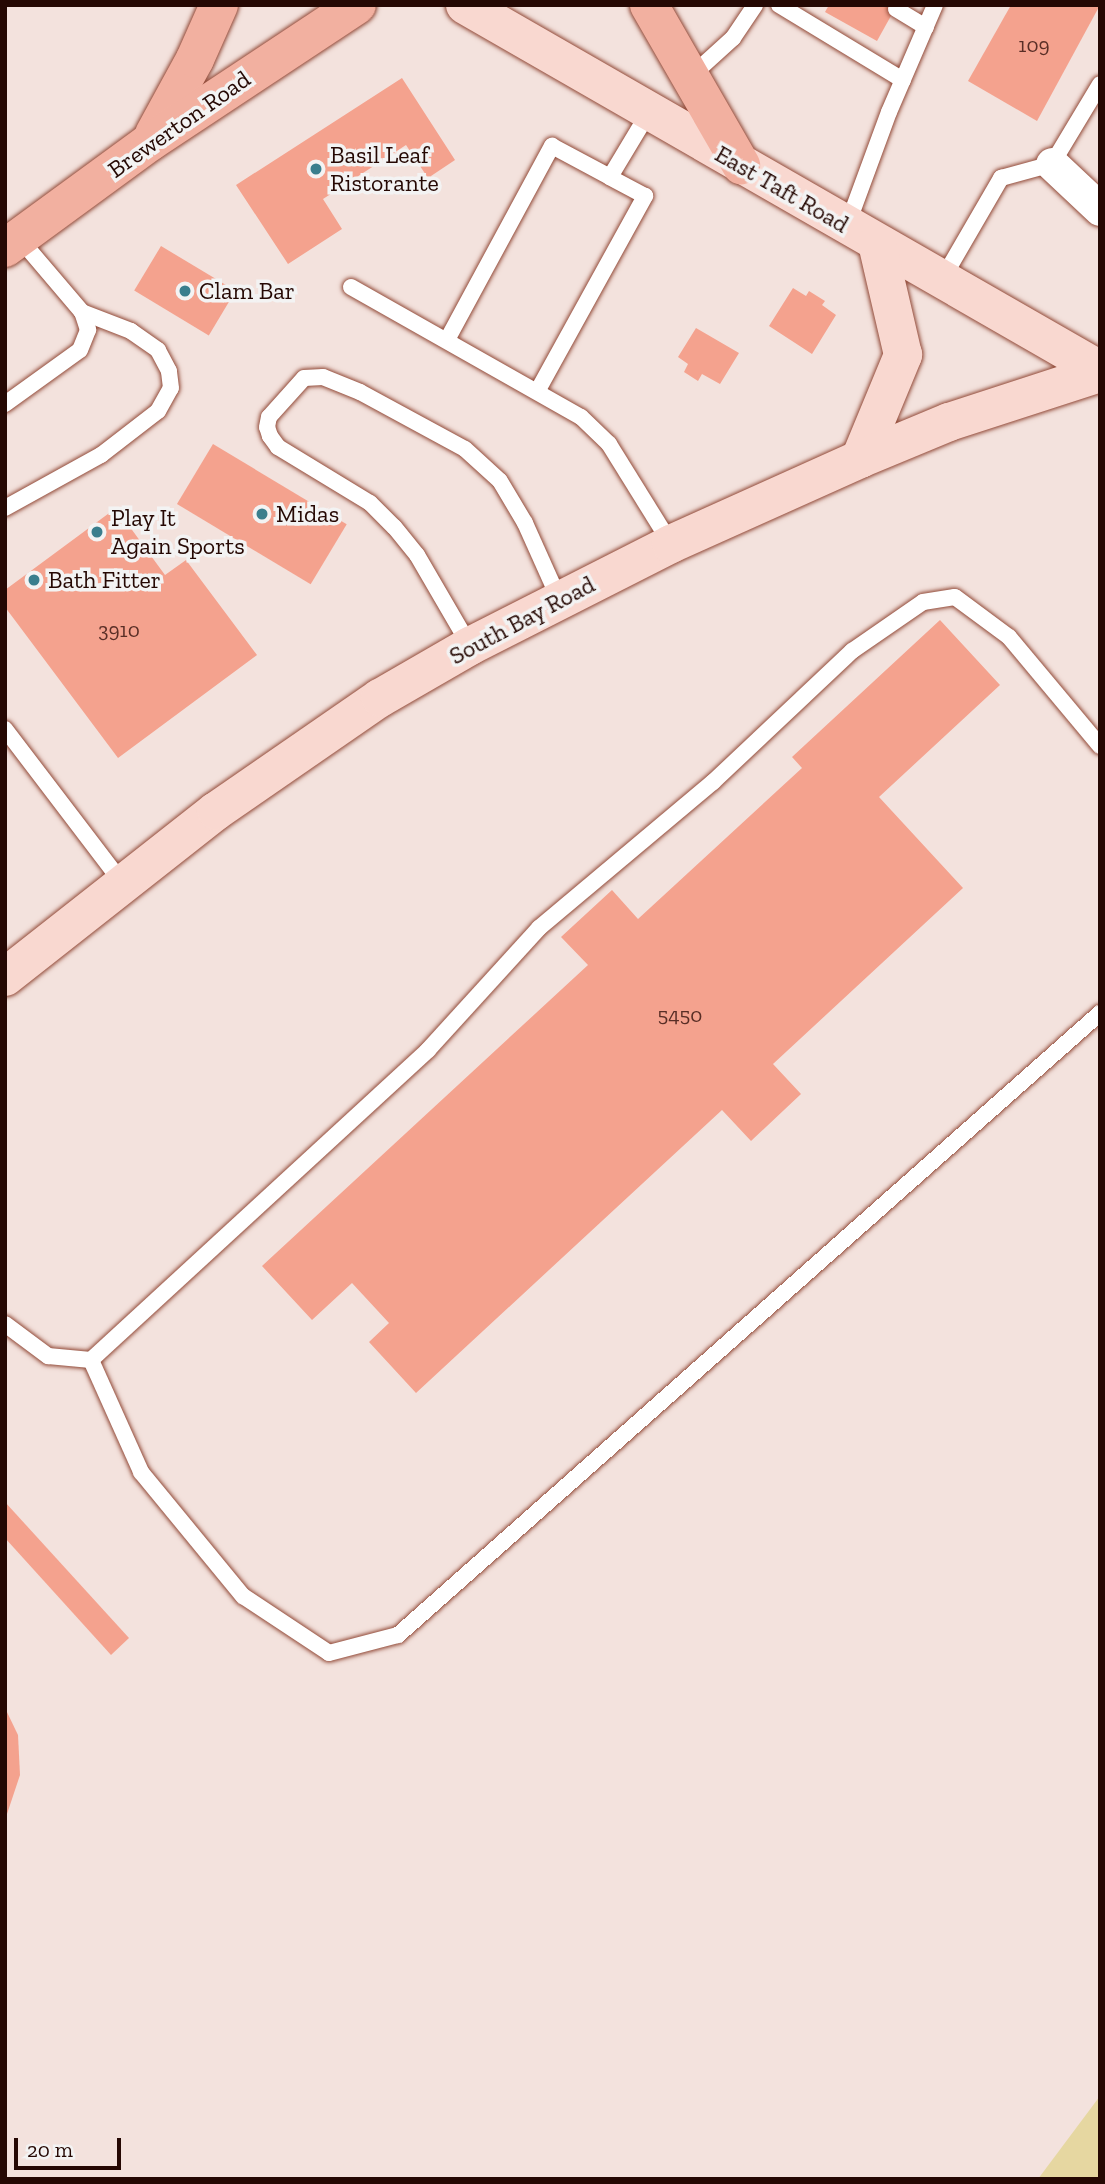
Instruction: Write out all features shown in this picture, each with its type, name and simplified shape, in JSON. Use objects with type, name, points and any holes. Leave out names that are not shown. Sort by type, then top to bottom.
[{"type":"main road","points":[[150,142],[195,59],[219,5]]},
{"type":"main road","name":"Brewerton Road","points":[[12,243],[150,142],[357,5]]},
{"type":"main road","name":"East Taft Road","points":[[466,5],[741,165],[943,278],[1100,372]]},
{"type":"main road","points":[[649,5],[741,165]]},
{"type":"main road","points":[[860,459],[904,355],[862,234]]},
{"type":"main road","name":"South Bay Road","points":[[5,977],[249,788],[380,698],[470,646],[671,544],[860,459],[949,422],[1100,372]]},
{"type":"street","points":[[1052,164],[1100,209]]},
{"type":"lane","points":[[690,76],[733,38],[755,5]]},
{"type":"lane","points":[[779,5],[903,80]]},
{"type":"lane","points":[[862,234],[903,80],[935,5]]},
{"type":"lane","points":[[895,9],[926,27]]},
{"type":"lane","points":[[943,278],[1001,178],[1052,164],[1100,84]]},
{"type":"lane","points":[[610,177],[649,112]]},
{"type":"lane","points":[[447,340],[552,146],[610,177],[645,197],[538,390]]},
{"type":"lane","points":[[5,508],[101,455],[158,411],[170,388],[169,370],[158,350],[131,331],[82,312],[12,243]]},
{"type":"lane","points":[[351,288],[538,390],[581,417],[609,444],[671,544]]},
{"type":"lane","points":[[5,404],[80,350],[88,330],[82,312]]},
{"type":"lane","points":[[470,646],[418,555],[394,527],[370,503],[278,447],[270,436],[267,427],[269,417],[304,378],[323,377],[360,392],[465,449],[500,481],[525,523],[559,599]]},
{"type":"lane","points":[[5,1324],[48,1356],[90,1360],[428,1050],[539,928],[713,782],[852,651],[923,602],[955,597],[1009,637],[1100,746]]},
{"type":"lane","points":[[5,729],[123,884]]},
{"type":"lane","points":[[90,1360],[141,1472],[243,1596],[328,1653],[398,1635],[1100,1013]]},
{"type":"shaded area","points":[[1100,2096],[1100,2179],[1038,2179]]},
{"type":"building","points":[[829,5],[897,5],[877,41],[825,12]]},
{"type":"building","points":[[1011,5],[1100,5],[1037,121],[968,81]]},
{"type":"building","name":"Basil Leaf Ristorante","points":[[402,78],[455,160],[428,178],[406,145],[323,199],[342,229],[288,264],[236,185]]},
{"type":"building","name":"Clam Bar","points":[[161,246],[236,291],[209,335],[134,291]]},
{"type":"building","points":[[793,288],[806,296],[809,291],[825,301],[822,305],[836,315],[812,354],[769,326]]},
{"type":"building","points":[[696,328],[739,353],[720,384],[702,374],[698,381],[684,372],[688,364],[678,357]]},
{"type":"building","name":"Midas","points":[[213,444],[347,524],[311,584],[177,504]]},
{"type":"building","points":[[116,508],[165,575],[186,560],[257,655],[118,758],[5,607],[5,590]]},
{"type":"building","points":[[940,620],[1000,685],[879,797],[963,888],[773,1064],[801,1094],[751,1141],[722,1110],[416,1393],[369,1342],[389,1323],[352,1283],[312,1320],[262,1266],[588,965],[561,937],[612,890],[638,919],[802,768],[792,757]]},
{"type":"building","points":[[5,1502],[129,1638],[111,1655],[5,1538]]},
{"type":"building","points":[[5,1708],[18,1735],[20,1775],[6,1817]]},
{"type":"place","name":"Basil Leaf Ristorante","points":[[316,169]]},
{"type":"place","name":"Clam Bar","points":[[185,291]]},
{"type":"place","name":"Midas","points":[[262,514]]},
{"type":"place","name":"Play It Again Sports","points":[[97,532]]},
{"type":"place","name":"Bath Fitter","points":[[34,580]]}]
